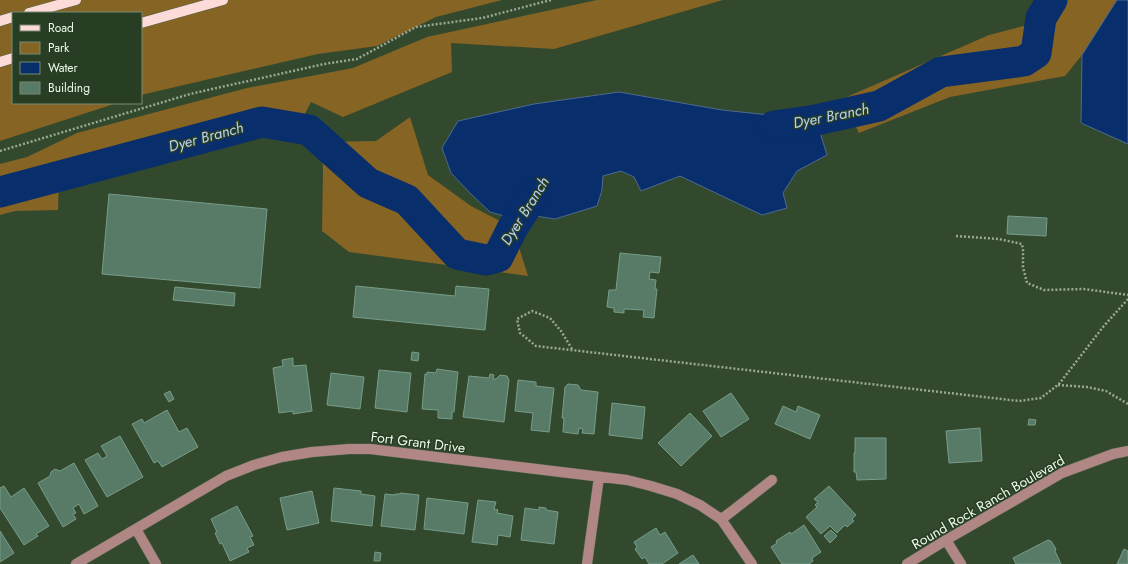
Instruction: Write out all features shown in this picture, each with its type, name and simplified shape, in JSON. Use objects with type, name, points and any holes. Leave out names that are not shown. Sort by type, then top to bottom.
[{"type":"main road","points":[[33,12],[76,0]]},
{"type":"main road","points":[[142,23],[223,0]]},
{"type":"main road","points":[[0,21],[12,17]]},
{"type":"main road","points":[[0,62],[12,58]]},
{"type":"street","name":"Fort Grant Drive","points":[[76,564],[226,476],[254,465],[282,457],[312,452],[370,449],[633,482],[651,486],[677,494],[700,505],[721,519],[752,564]]},
{"type":"street","name":"Round Rock Ranch Boulevard","points":[[907,564],[1062,473],[1113,454],[1128,451]]},
{"type":"street","points":[[587,564],[599,478]]},
{"type":"street","points":[[721,519],[772,480]]},
{"type":"street","points":[[136,529],[156,564]]},
{"type":"street","points":[[946,540],[961,564]]},
{"type":"path","points":[[0,152],[190,94],[324,64],[357,59],[416,27],[482,18],[551,0]]},
{"type":"path","points":[[956,236],[999,239],[1022,244],[1023,267],[1027,283],[1044,290],[1084,289],[1128,295]]},
{"type":"path","points":[[572,349],[561,331],[550,318],[532,311],[517,319],[520,333],[536,346],[1019,401],[1041,398],[1057,385],[1103,327],[1128,299]]},
{"type":"path","points":[[1057,385],[1087,387],[1106,391],[1128,404]]},
{"type":"green space","points":[[0,0],[502,0],[436,17],[377,46],[318,54],[142,95],[142,12],[12,12],[12,104],[114,104],[0,141]]},
{"type":"green space","points":[[597,0],[723,0],[554,49],[451,43],[452,72],[343,117],[311,102],[298,127],[131,159],[59,180],[58,210],[15,211],[0,215],[0,164],[27,157],[77,133],[247,88],[353,68],[427,37]]},
{"type":"green space","points":[[1040,0],[1117,0],[1082,55],[1065,76],[950,97],[859,133],[842,99],[989,35],[1031,24]]},
{"type":"green space","points":[[410,117],[428,175],[471,206],[502,222],[517,241],[528,276],[349,252],[322,231],[322,142],[376,141]]},
{"type":"water","points":[[1117,0],[1128,0],[1128,144],[1081,123],[1082,55]]},
{"type":"water","points":[[619,92],[722,110],[816,120],[827,155],[797,171],[783,193],[787,208],[762,215],[680,176],[641,191],[634,177],[621,171],[603,176],[602,190],[597,206],[555,219],[523,214],[519,229],[512,229],[508,217],[490,212],[451,173],[442,148],[458,121],[534,104]]},
{"type":"building","points":[[109,194],[267,209],[260,288],[102,274]]},
{"type":"building","points":[[1008,216],[1047,218],[1046,236],[1007,234]]},
{"type":"building","points":[[620,253],[661,257],[659,273],[650,272],[649,279],[656,280],[655,289],[657,289],[654,318],[643,317],[644,310],[624,309],[624,313],[614,312],[614,308],[607,307],[609,290],[616,290]]},
{"type":"building","points":[[356,286],[455,296],[456,286],[489,289],[485,330],[353,317]]},
{"type":"building","points":[[175,287],[235,293],[234,306],[173,300]]},
{"type":"building","points":[[412,352],[419,353],[418,361],[411,360]]},
{"type":"building","points":[[293,358],[293,366],[306,365],[312,411],[293,414],[293,411],[279,413],[273,368],[283,366],[282,360]]},
{"type":"building","points":[[437,369],[458,372],[452,419],[438,418],[438,410],[422,409],[425,374],[427,374],[427,372],[436,373]]},
{"type":"building","points":[[379,370],[411,373],[407,412],[375,408]]},
{"type":"building","points":[[331,373],[364,377],[360,409],[327,405]]},
{"type":"building","points":[[490,374],[494,375],[493,379],[496,379],[500,375],[507,376],[509,380],[504,422],[463,417],[469,376],[489,378]]},
{"type":"building","points":[[518,380],[536,382],[536,386],[554,388],[549,432],[531,430],[533,413],[515,411]]},
{"type":"building","points":[[568,384],[578,385],[581,390],[598,392],[594,434],[582,433],[583,429],[579,428],[578,434],[563,432],[564,418],[562,418],[565,387]]},
{"type":"building","points":[[170,391],[174,399],[169,402],[164,394]]},
{"type":"building","points":[[731,393],[749,419],[721,437],[703,411]]},
{"type":"building","points":[[612,403],[645,407],[642,439],[609,435]]},
{"type":"building","points":[[783,406],[796,412],[798,406],[820,415],[810,439],[775,424]]},
{"type":"building","points":[[167,410],[179,432],[187,428],[198,447],[162,467],[158,461],[154,463],[132,424],[142,419],[144,423]]},
{"type":"building","points":[[690,413],[712,436],[681,466],[658,443]]},
{"type":"building","points":[[1029,419],[1036,420],[1035,425],[1028,425]]},
{"type":"building","points":[[980,428],[982,461],[949,463],[946,431]]},
{"type":"building","points":[[120,436],[143,477],[107,497],[85,460],[98,453],[102,459],[107,456],[101,446]]},
{"type":"building","points":[[855,438],[886,438],[886,479],[857,480],[856,472],[854,472]]},
{"type":"building","points":[[74,463],[98,506],[84,514],[79,504],[73,508],[76,513],[73,514],[76,519],[63,527],[38,483],[50,476],[51,472],[55,469],[60,471]]},
{"type":"building","points":[[4,486],[11,497],[24,488],[49,526],[36,534],[38,536],[24,545],[0,508],[0,488]]},
{"type":"building","points":[[829,486],[856,515],[852,519],[854,521],[847,527],[845,525],[837,533],[830,526],[821,534],[806,517],[817,507],[815,505],[818,502],[814,499]]},
{"type":"building","points":[[334,488],[361,491],[361,494],[375,496],[372,526],[331,521]]},
{"type":"building","points":[[312,491],[319,523],[287,530],[280,498]]},
{"type":"building","points":[[400,493],[419,495],[415,530],[381,526],[385,494],[395,495]]},
{"type":"building","points":[[427,498],[468,503],[464,534],[424,529]]},
{"type":"building","points":[[478,500],[496,502],[494,509],[498,510],[497,513],[513,516],[510,537],[498,535],[497,545],[472,542]]},
{"type":"building","points":[[237,506],[253,536],[250,537],[254,545],[247,548],[249,552],[230,561],[222,543],[220,544],[215,533],[217,532],[211,519]]},
{"type":"building","points":[[539,507],[558,512],[554,544],[521,540],[525,508],[539,510]]},
{"type":"building","points":[[804,525],[821,552],[812,558],[813,561],[809,564],[782,564],[771,547],[777,543],[776,541],[790,532],[791,534]]},
{"type":"building","points":[[656,528],[660,535],[665,532],[678,553],[662,564],[649,564],[645,557],[642,559],[635,549],[637,547],[634,542]]},
{"type":"building","points":[[831,530],[837,536],[830,543],[824,536]]},
{"type":"building","points":[[0,531],[14,553],[0,562]]},
{"type":"building","points":[[1048,540],[1051,541],[1056,549],[1055,551],[1061,564],[1016,564],[1013,558]]},
{"type":"building","points":[[1124,549],[1128,551],[1128,564],[1117,564]]},
{"type":"building","points":[[375,552],[381,553],[380,561],[374,561]]},
{"type":"building","points":[[693,555],[699,564],[679,564]]},
{"type":"waterway","name":"Dyer Branch","points":[[774,126],[816,120],[879,106],[941,72],[1024,61],[1036,53],[1041,18],[1052,0]]},
{"type":"waterway","name":"Dyer Branch","points":[[0,192],[262,122],[309,130],[368,183],[407,200],[457,254],[486,260],[498,257],[512,229],[535,193]]}]
